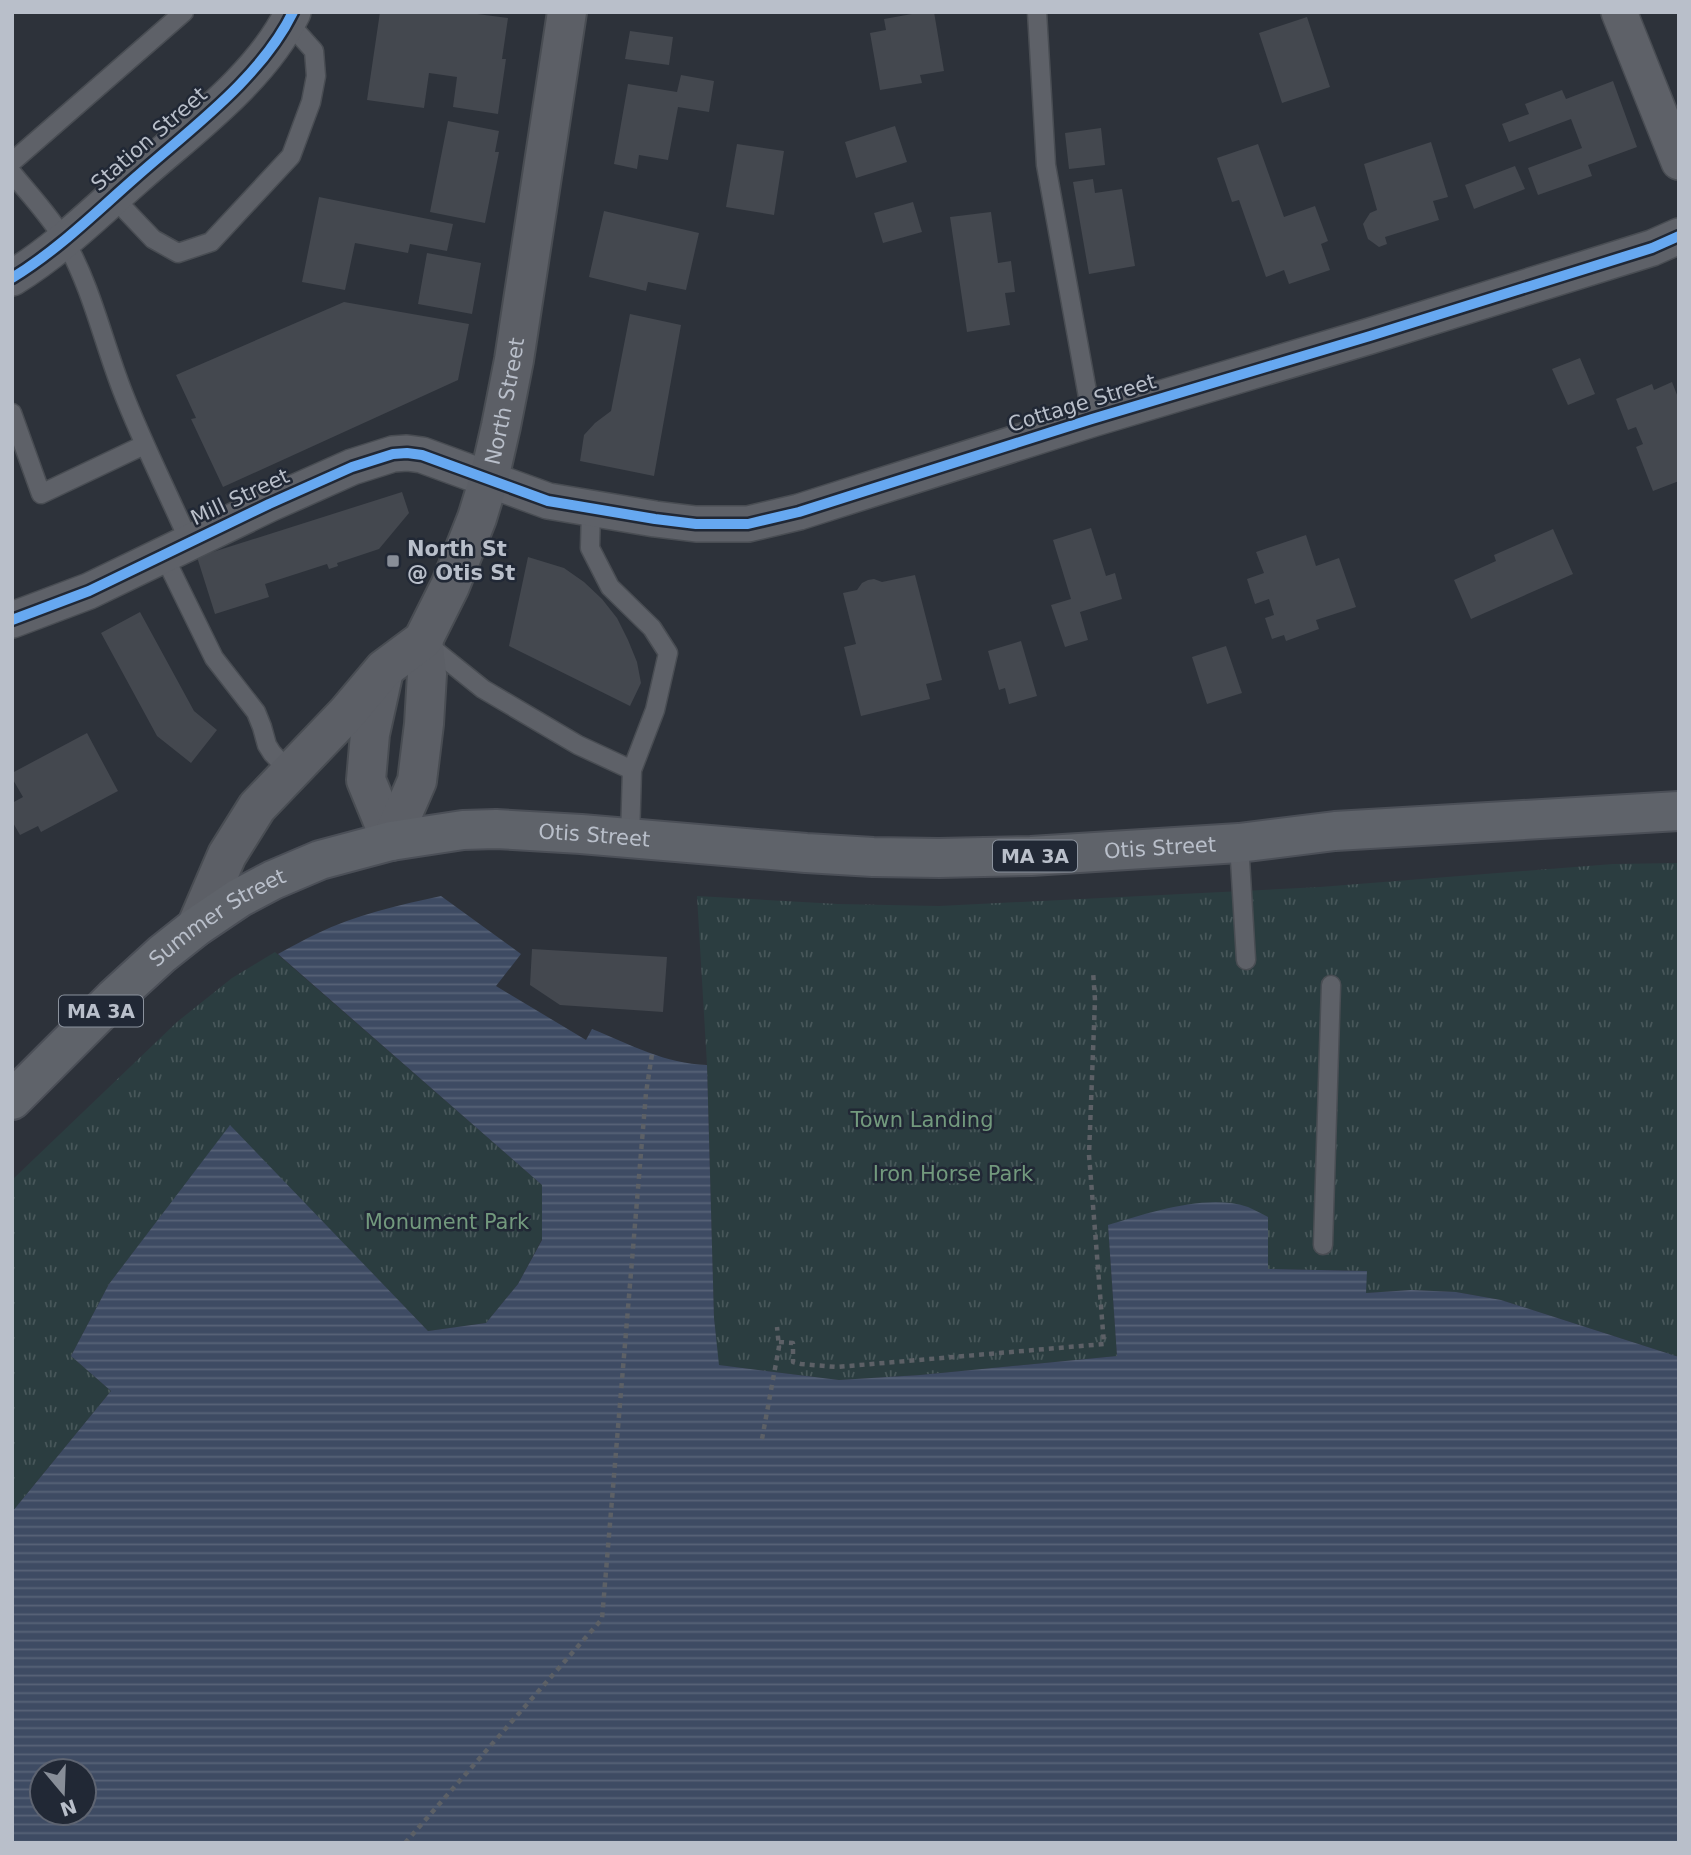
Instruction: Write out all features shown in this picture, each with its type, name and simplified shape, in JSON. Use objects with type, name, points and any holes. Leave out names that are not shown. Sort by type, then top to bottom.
[{"type":"main road","name":"North Street","points":[[196,927],[227,855],[257,807],[347,713],[384,669],[423,640],[450,586],[489,479],[514,360],[567,12]]},
{"type":"main road","points":[[391,841],[417,781],[427,674],[423,640]]},
{"type":"main road","points":[[384,669],[370,734],[366,780],[391,841]]},
{"type":"main road","name":"Otis Street","points":[[391,841],[463,830],[496,829],[873,857],[1031,856],[1239,843],[1335,831],[1679,811]]},
{"type":"main road","name":"Summer Street","points":[[12,1100],[114,998],[196,927],[239,898],[273,880],[320,860],[391,841]]},
{"type":"street","points":[[1619,12],[1679,162]]},
{"type":"street","name":"Station Street","points":[[12,278],[64,240],[240,85],[271,50],[291,17]]},
{"type":"street","name":"Cottage Street","points":[[489,479],[548,501],[696,524],[748,524],[799,512],[1092,419],[1521,289],[1652,248],[1679,236]]},
{"type":"street","name":"Mill Street","points":[[12,620],[67,600],[269,503],[378,457],[407,453],[422,455],[489,479]]},
{"type":"lane","points":[[12,162],[184,12]]},
{"type":"lane","points":[[1037,12],[1046,166],[1092,419]]},
{"type":"lane","points":[[113,197],[153,239],[177,253],[211,242],[290,156],[311,102],[316,75],[314,51],[291,17]]},
{"type":"lane","points":[[12,173],[64,240],[79,269],[121,387],[144,445],[164,485],[176,548],[214,658],[256,712],[267,745],[290,772]]},
{"type":"lane","points":[[12,413],[41,494],[144,445]]},
{"type":"lane","points":[[591,508],[590,548],[610,587],[652,628],[668,653],[655,710],[632,770],[630,838]]},
{"type":"lane","points":[[423,640],[483,689],[578,746],[632,770]]},
{"type":"lane","points":[[1239,843],[1246,960]]},
{"type":"lane","points":[[1323,1245],[1331,985]]},
{"type":"path","points":[[779,1342],[793,1343],[793,1362],[837,1367],[1104,1343],[1088,1154],[1095,1000],[1093,971]]},
{"type":"path","points":[[405,1843],[602,1619],[646,1093],[652,1054]]},
{"type":"path","points":[[762,1438],[779,1347],[777,1327]]},
{"type":"green space","name":"Town Landing","points":[[1679,863],[1679,1357],[1501,1300],[1456,1292],[1411,1290],[1366,1293],[1366,1271],[1268,1269],[1108,1225],[1117,1356],[839,1380],[718,1365],[714,1318],[707,1065],[697,896],[838,904],[939,906],[1320,887],[1613,864]]},
{"type":"green space","name":"Monument Park","points":[[275,952],[542,1185],[542,1239],[518,1284],[486,1323],[428,1331],[230,1126],[109,1284],[71,1356],[111,1391],[12,1512],[12,1180],[177,1022],[232,978]]},
{"type":"water","points":[[441,896],[521,954],[496,986],[586,1040],[592,1029],[662,1057],[707,1065],[714,1318],[719,1365],[839,1380],[1117,1356],[1108,1225],[1178,1206],[1214,1202],[1248,1207],[1268,1217],[1268,1269],[1367,1271],[1366,1293],[1411,1290],[1456,1292],[1501,1300],[1679,1357],[1679,1843],[12,1843],[12,1512],[111,1391],[71,1356],[109,1284],[230,1125],[428,1331],[486,1323],[518,1284],[542,1240],[542,1185],[278,954],[311,936],[377,911]]},
{"type":"building","points":[[380,12],[462,12],[508,18],[502,59],[506,59],[498,114],[453,107],[457,77],[429,73],[424,108],[367,100]]},
{"type":"building","points":[[934,12],[944,71],[920,75],[922,83],[880,90],[870,33],[886,30],[884,19]]},
{"type":"building","points":[[1307,17],[1330,87],[1282,103],[1259,33]]},
{"type":"building","points":[[630,31],[673,37],[669,65],[625,59]]},
{"type":"building","points":[[681,75],[714,81],[709,112],[678,107],[668,160],[639,155],[637,169],[614,164],[628,84],[677,92]]},
{"type":"building","points":[[1613,81],[1637,147],[1588,165],[1592,176],[1538,195],[1528,168],[1582,148],[1571,119],[1509,142],[1502,124],[1529,114],[1525,104],[1562,90],[1566,99]]},
{"type":"building","points":[[448,121],[499,131],[495,152],[499,152],[485,223],[430,212]]},
{"type":"building","points":[[895,126],[907,162],[856,178],[845,142]]},
{"type":"building","points":[[1101,128],[1105,165],[1069,169],[1065,133]]},
{"type":"building","points":[[1431,142],[1448,197],[1433,201],[1439,220],[1385,237],[1387,244],[1379,247],[1368,239],[1363,224],[1370,213],[1377,210],[1364,164]]},
{"type":"building","points":[[737,144],[784,151],[774,215],[726,207]]},
{"type":"building","points":[[1258,144],[1284,217],[1315,206],[1328,241],[1321,244],[1330,270],[1289,284],[1284,270],[1266,277],[1239,200],[1232,202],[1217,158]]},
{"type":"building","points":[[1515,166],[1525,189],[1474,209],[1465,185]]},
{"type":"building","points":[[1093,179],[1095,193],[1122,189],[1135,266],[1089,274],[1073,182]]},
{"type":"building","points":[[319,197],[453,224],[447,251],[410,244],[408,253],[355,243],[345,290],[302,282]]},
{"type":"building","points":[[913,202],[922,232],[883,243],[874,213]]},
{"type":"building","points":[[604,211],[699,233],[686,290],[648,282],[646,291],[589,277]]},
{"type":"building","points":[[991,212],[998,263],[1011,261],[1015,292],[1005,293],[1010,325],[967,332],[950,217]]},
{"type":"building","points":[[427,253],[481,263],[472,314],[418,304]]},
{"type":"building","points":[[344,302],[469,324],[458,380],[223,487],[191,419],[196,418],[176,375]]},
{"type":"building","points":[[630,314],[681,325],[654,476],[580,461],[584,435],[611,411]]},
{"type":"building","points":[[1580,358],[1595,394],[1568,405],[1552,369]]},
{"type":"building","points":[[1672,382],[1679,400],[1679,481],[1653,491],[1636,447],[1643,444],[1636,427],[1628,430],[1616,399],[1652,384],[1654,390]]},
{"type":"building","points":[[402,492],[409,513],[379,549],[337,563],[338,566],[329,569],[327,564],[265,584],[269,597],[215,614],[197,557]]},
{"type":"building","points":[[1091,528],[1106,576],[1115,573],[1122,599],[1080,612],[1088,640],[1065,647],[1051,605],[1071,599],[1053,540]]},
{"type":"building","points":[[1553,529],[1573,574],[1471,619],[1454,580],[1496,561],[1494,555]]},
{"type":"building","points":[[1306,535],[1316,566],[1339,558],[1356,607],[1316,620],[1319,629],[1286,641],[1284,635],[1272,639],[1265,618],[1274,615],[1269,599],[1255,604],[1247,579],[1264,573],[1256,552]]},
{"type":"building","points":[[528,557],[564,568],[584,582],[617,618],[637,662],[641,683],[630,706],[509,646]]},
{"type":"building","points":[[915,575],[942,680],[926,684],[930,699],[861,716],[844,647],[856,644],[843,593],[857,590],[868,580],[882,582]]},
{"type":"building","points":[[140,612],[194,711],[217,730],[191,763],[157,736],[101,633]]},
{"type":"building","points":[[1021,641],[1037,696],[1009,704],[1005,688],[999,690],[988,651]]},
{"type":"building","points":[[1226,646],[1242,693],[1207,704],[1192,657]]},
{"type":"building","points":[[87,733],[118,791],[41,832],[38,826],[20,835],[12,821],[12,803],[23,797],[12,773]]},
{"type":"building","points":[[532,949],[667,957],[663,1012],[560,1005],[530,985]]},
{"type":"cycle path","points":[[12,278],[76,230],[223,101],[263,59],[293,12]]},
{"type":"cycle path","points":[[12,620],[89,591],[352,467],[393,454],[422,455],[548,501],[696,524],[748,524],[799,512],[1092,419],[1370,336],[1652,248],[1679,236]]},
{"type":"place","name":"North St @ Otis St","points":[[393,561]]},
{"type":"park label","name":"Iron Horse Park","points":[[953,1174]]}]
